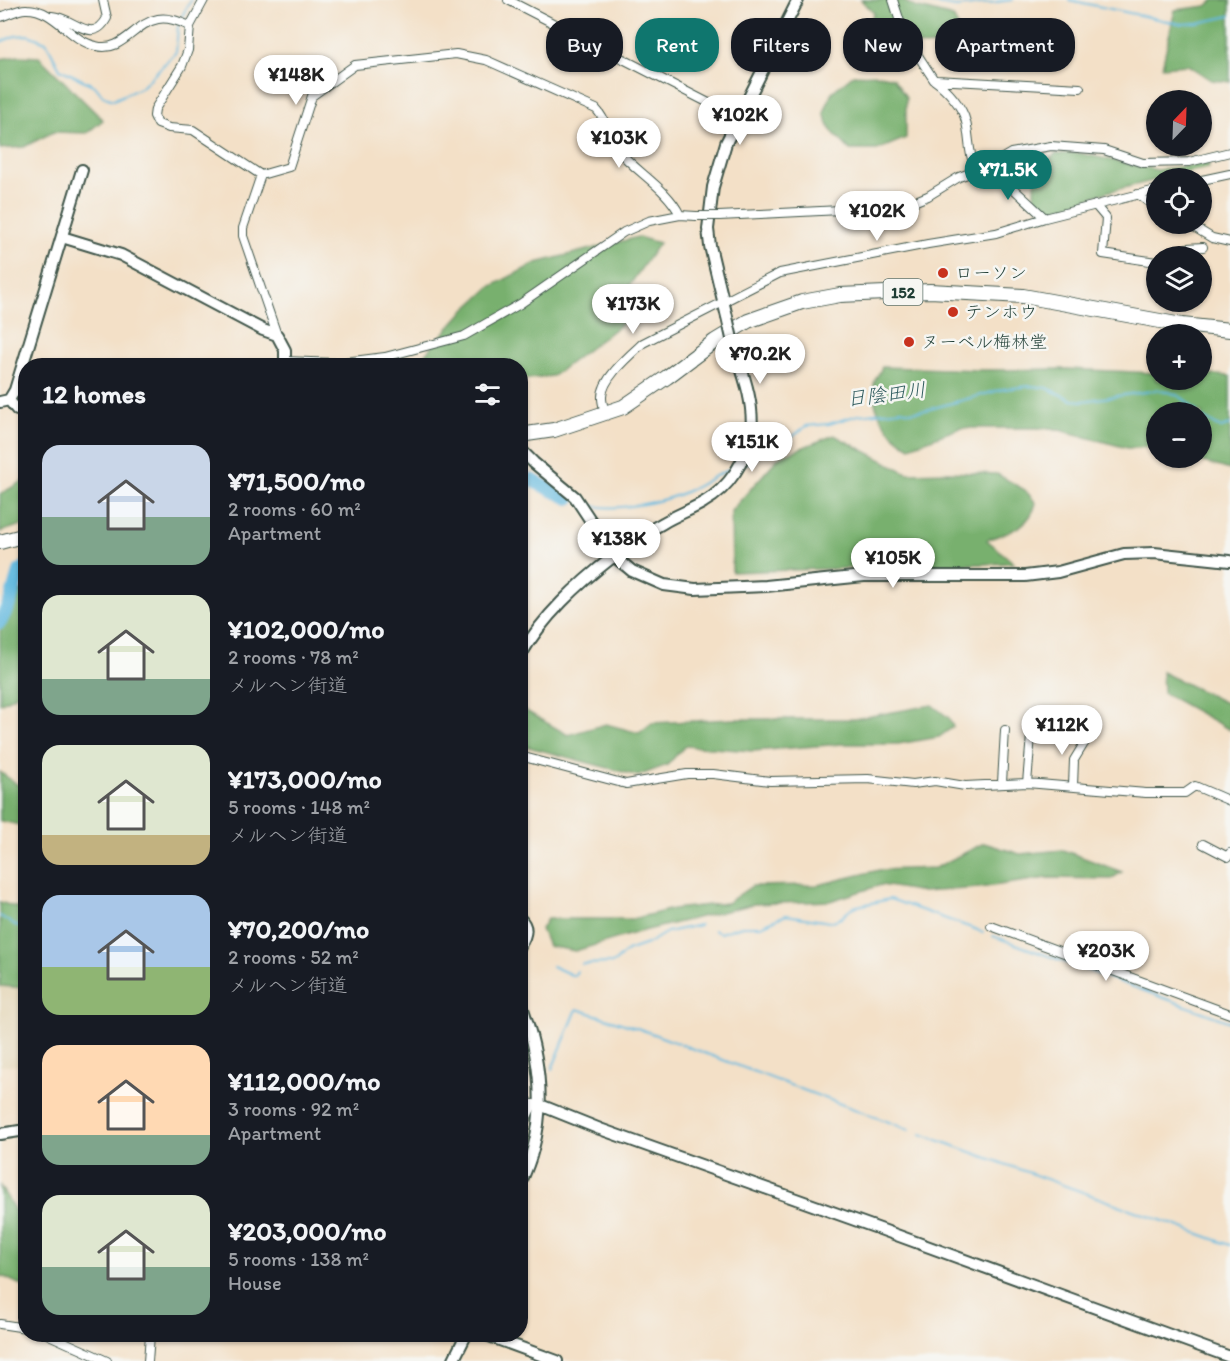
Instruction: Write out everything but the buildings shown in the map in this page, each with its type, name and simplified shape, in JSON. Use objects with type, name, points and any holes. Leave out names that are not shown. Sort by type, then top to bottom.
[{"type":"highway","name":"152","points":[[528,434],[554,430],[623,407],[715,341],[748,321],[802,302],[840,295],[930,291],[1023,296],[1182,325],[1230,330]]},
{"type":"highway","points":[[0,542],[18,537]]},
{"type":"street","points":[[49,16],[57,16],[93,31],[99,29],[107,18],[103,0]]},
{"type":"street","points":[[204,0],[190,26],[188,50],[182,66],[155,109],[154,116],[158,124],[169,128],[193,130],[261,175],[289,167],[312,96],[355,65],[456,54],[486,60],[596,109],[604,116],[616,147],[666,196],[680,215]]},
{"type":"street","points":[[508,0],[738,118]]},
{"type":"street","points":[[528,644],[540,626],[570,592],[614,555],[663,523],[706,501],[734,476],[744,458],[751,433],[749,398],[710,246],[708,229],[713,187],[726,143],[798,0]]},
{"type":"street","points":[[893,0],[904,34],[934,80],[963,111],[972,161],[976,169]]},
{"type":"street","points":[[0,17],[26,8],[49,16],[81,40],[96,47],[118,45],[150,21],[158,19],[165,18],[190,26]]},
{"type":"street","points":[[934,80],[1080,88]]},
{"type":"street","points":[[377,358],[464,336],[520,304],[624,232],[649,221],[680,215],[719,216],[901,207],[928,196],[976,169],[989,166],[1011,153],[1051,146],[1104,150],[1143,163],[1189,162],[1230,152]]},
{"type":"street","points":[[989,166],[1045,218]]},
{"type":"street","points":[[25,358],[82,170]]},
{"type":"street","points":[[1212,178],[1230,174]]},
{"type":"street","points":[[261,175],[243,228],[243,236],[277,335],[285,350],[285,358]]},
{"type":"street","points":[[605,413],[602,396],[610,377],[643,343],[780,273],[996,233],[1095,204],[1146,192]]},
{"type":"street","points":[[1138,194],[1146,201]]},
{"type":"street","points":[[1095,204],[1106,218],[1103,254],[1146,260]]},
{"type":"street","points":[[1206,234],[1212,238],[1230,242]]},
{"type":"street","points":[[62,237],[121,255],[263,330],[277,335]]},
{"type":"street","points":[[18,380],[15,390],[4,401],[18,410]]},
{"type":"street","points":[[528,456],[575,497],[614,555],[632,572],[664,585],[695,590],[864,576],[1025,576],[1058,572],[1124,554],[1154,553],[1230,561]]},
{"type":"street","points":[[1027,783],[1032,724]]},
{"type":"street","points":[[1002,783],[1005,730]]},
{"type":"street","points":[[1073,786],[1074,760],[1088,737]]},
{"type":"street","points":[[528,758],[626,784],[687,774],[713,774],[771,781],[868,779],[913,784],[935,781],[965,786],[1027,783],[1146,793],[1185,793],[1195,786],[1230,801]]},
{"type":"street","points":[[1203,844],[1228,857],[1230,853]]},
{"type":"street","points":[[991,926],[1230,1014]]},
{"type":"street","points":[[528,1024],[539,1068],[534,1148],[528,1163]]},
{"type":"street","points":[[528,1104],[537,1105],[1230,1357]]},
{"type":"street","points":[[528,1119],[537,1105]]},
{"type":"street","points":[[0,1134],[18,1131]]},
{"type":"street","points":[[0,1324],[18,1327]]},
{"type":"street","points":[[65,1342],[107,1361]]},
{"type":"street","points":[[148,1361],[149,1342]]},
{"type":"street","points":[[453,1361],[462,1342]]},
{"type":"street","points":[[505,1342],[557,1361]]},
{"type":"shaded area","points":[[0,986],[18,987],[18,1065],[0,1066]]},
{"type":"green space","points":[[861,0],[902,0],[915,7],[954,18],[935,18],[935,45],[923,46],[923,18],[871,18],[874,13]]},
{"type":"green space","points":[[1214,0],[1230,0],[1230,82],[1211,80],[1188,65],[1162,67],[1175,10],[1207,6]]},
{"type":"green space","points":[[19,56],[39,57],[103,120],[87,133],[53,132],[24,147],[0,149],[0,59]]},
{"type":"green space","points":[[876,74],[893,78],[906,97],[906,138],[877,150],[850,150],[830,129],[824,113],[832,92],[853,75]]},
{"type":"green space","points":[[1078,153],[1148,168],[1146,182],[1107,192],[1048,212],[1038,203],[1034,196],[1034,189],[1038,176],[1055,154]]},
{"type":"green space","points":[[1208,163],[1209,168],[1172,168]]},
{"type":"green space","points":[[638,237],[659,243],[627,289],[625,321],[553,376],[528,379],[528,358],[421,358],[464,311],[490,287],[536,263]]},
{"type":"green space","points":[[882,367],[982,370],[1067,369],[1146,373],[1146,390],[1212,390],[1212,375],[1230,376],[1230,470],[1212,465],[1212,402],[1146,402],[1146,447],[1127,448],[1052,428],[960,428],[910,447],[888,429],[878,412],[874,393],[875,380]]},
{"type":"green space","points":[[834,435],[907,473],[997,474],[1025,490],[1036,503],[1029,518],[1017,528],[987,540],[1014,563],[732,572],[731,511],[779,457]]},
{"type":"green space","points":[[18,484],[18,526],[0,532],[0,494]]},
{"type":"green space","points":[[18,594],[18,694],[0,704],[0,608]]},
{"type":"green space","points":[[1162,672],[1230,705],[1230,730],[1163,693]]},
{"type":"green space","points":[[932,705],[949,718],[953,727],[939,737],[898,744],[842,744],[753,751],[685,746],[667,765],[638,776],[528,747],[528,712],[568,735],[606,724],[639,733],[652,723],[733,719],[854,719]]},
{"type":"green space","points":[[0,772],[18,785],[18,825],[0,821]]},
{"type":"green space","points":[[984,843],[1020,854],[1063,850],[1122,872],[1111,879],[1047,878],[979,888],[923,892],[881,885],[830,901],[754,904],[639,932],[575,951],[548,946],[541,929],[547,919],[632,919],[673,909],[727,903],[752,886],[818,885],[879,870],[935,868]]},
{"type":"green space","points":[[0,902],[18,908],[18,987],[0,986]]},
{"type":"green space","points":[[0,1186],[18,1216],[18,1284],[0,1275]]},
{"type":"waterway","points":[[182,16],[191,0]]},
{"type":"waterway","points":[[910,0],[957,7],[1012,0]]},
{"type":"waterway","points":[[1069,0],[1181,24],[1230,16]]},
{"type":"waterway","points":[[0,42],[15,36],[28,35],[46,42],[60,69],[95,86],[103,96],[113,100],[142,87],[176,52],[178,25]]},
{"type":"waterway","name":"日陰田川","points":[[744,464],[754,461],[761,451],[786,442],[806,426],[829,424],[858,415],[901,410],[911,412],[926,410],[1004,389],[1031,386],[1047,388],[1072,400],[1083,401],[1158,390],[1170,392],[1188,402]]},
{"type":"waterway","name":"日陰田川","points":[[1212,423],[1221,428],[1230,425]]},
{"type":"waterway","name":"日陰田川","points":[[588,505],[612,507],[655,502],[681,494],[733,468]]},
{"type":"waterway","name":"日陰田川","points":[[528,481],[531,480],[569,498]]},
{"type":"waterway","name":"日陰田川","points":[[0,622],[11,600],[18,576]]},
{"type":"waterway","points":[[714,930],[720,933],[742,926],[761,926],[786,915],[830,922],[841,918],[853,907],[890,899],[983,932]]},
{"type":"waterway","points":[[0,916],[18,926]]},
{"type":"waterway","points":[[582,964],[614,963],[627,951],[647,944],[667,932],[700,925]]},
{"type":"waterway","points":[[993,936],[1230,1022]]},
{"type":"waterway","points":[[552,966],[574,976],[577,971]]},
{"type":"waterway","points":[[552,1069],[577,1009],[640,1029],[910,1130]]},
{"type":"waterway","points":[[921,1134],[1230,1245]]},
{"type":"place","name":"ローソン","points":[[943,273]]},
{"type":"place","name":"テンホウ","points":[[953,312]]},
{"type":"place","name":"ヌーベル梅林堂","points":[[909,342]]}]
